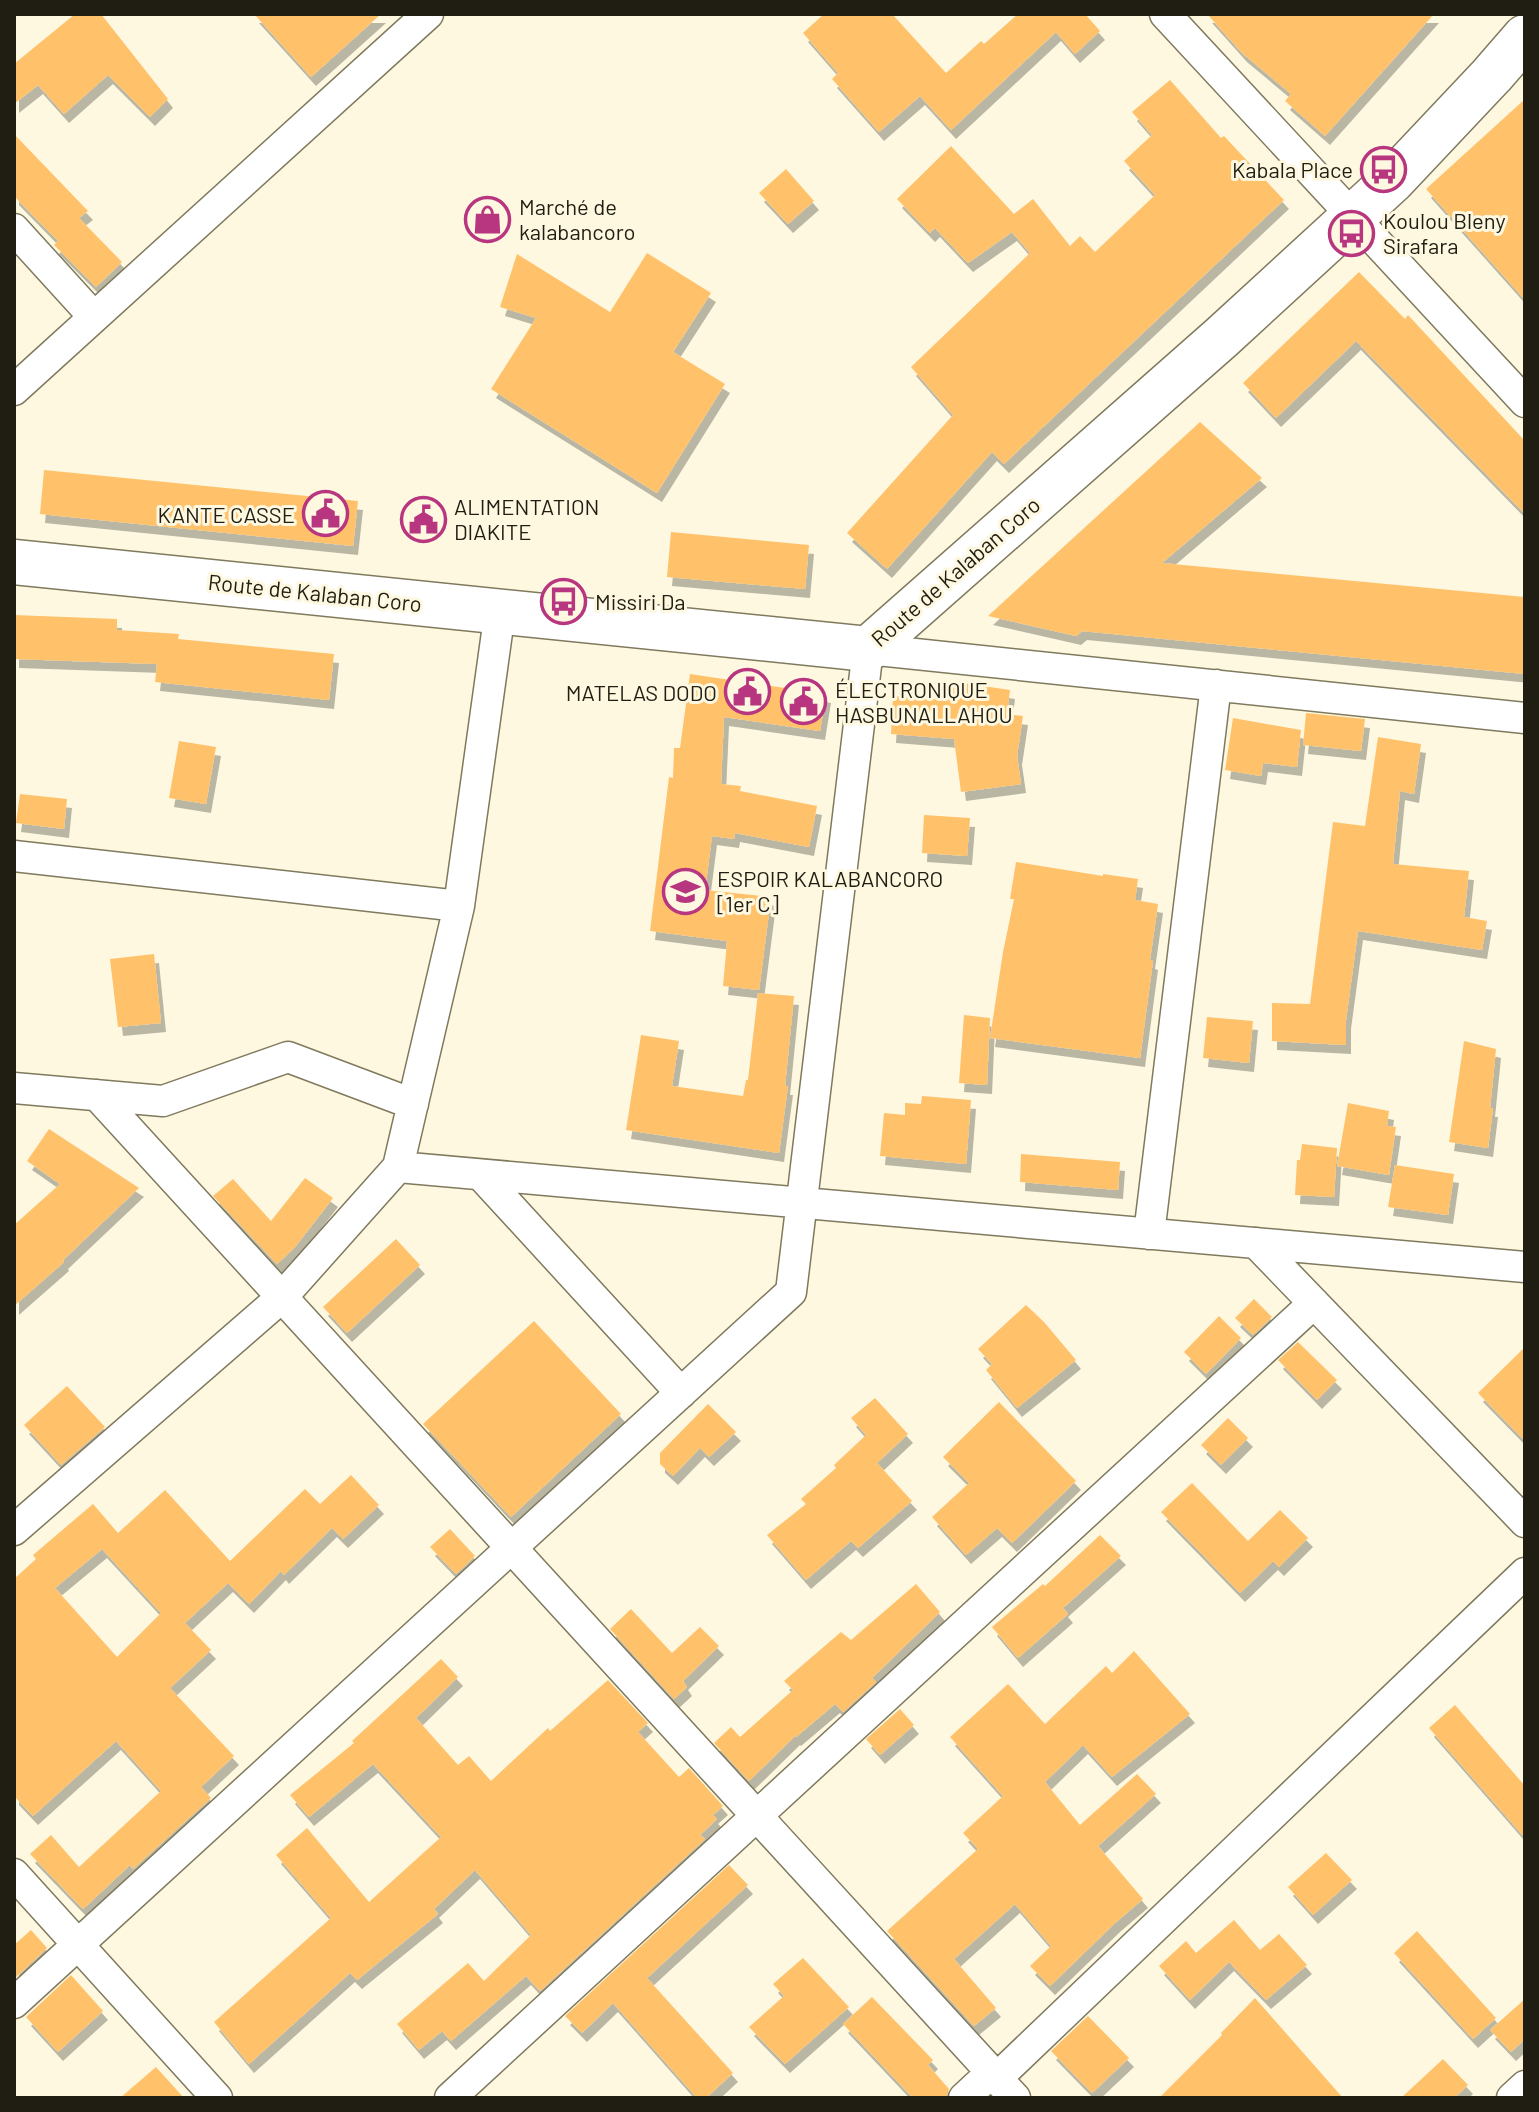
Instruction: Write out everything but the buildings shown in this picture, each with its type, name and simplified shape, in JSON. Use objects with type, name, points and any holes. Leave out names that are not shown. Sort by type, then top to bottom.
[{"type":"main road","name":"Route de Kalaban Coro","points":[[14,562],[868,649],[1222,337],[1393,180],[1525,37]]},
{"type":"street","points":[[14,390],[428,14]]},
{"type":"street","points":[[1165,14],[1525,402]]},
{"type":"street","points":[[14,229],[94,317]]},
{"type":"street","points":[[14,1530],[282,1297],[398,1167],[459,906],[500,611]]},
{"type":"street","points":[[14,2003],[791,1292],[868,649],[1525,718]]},
{"type":"street","points":[[1149,1234],[1216,685]]},
{"type":"street","points":[[14,856],[459,906]]},
{"type":"street","points":[[14,1088],[163,1101],[288,1057],[413,1104]]},
{"type":"street","points":[[97,1095],[1001,2083]]},
{"type":"street","points":[[398,1167],[1525,1267]]},
{"type":"street","points":[[481,1175],[681,1393]]},
{"type":"street","points":[[1256,1243],[1525,1522]]},
{"type":"street","points":[[450,2098],[1314,1303]]},
{"type":"street","points":[[964,2098],[1001,2083],[1525,1573]]},
{"type":"street","points":[[14,1874],[217,2098]]},
{"type":"street","points":[[1512,2098],[1525,2086]]},
{"type":"place","name":"Kabala Place","points":[[1384,169]]},
{"type":"place","name":"Marché de kalabancoro","points":[[488,219]]},
{"type":"place","name":"Koulou Bleny Sirafara","points":[[1352,233]]},
{"type":"place","name":"KANTE CASSE","points":[[326,514]]},
{"type":"place","name":"ALIMENTATION DIAKITE","points":[[423,519]]},
{"type":"place","name":"Missiri Da","points":[[564,601]]},
{"type":"place","name":"MATELAS DODO","points":[[748,692]]},
{"type":"place","name":"ÉLECTRONIQUE HASBUNALLAHOU","points":[[804,702]]},
{"type":"place","name":"ESPOIR KALABANCORO [1er C]","points":[[686,891]]}]
